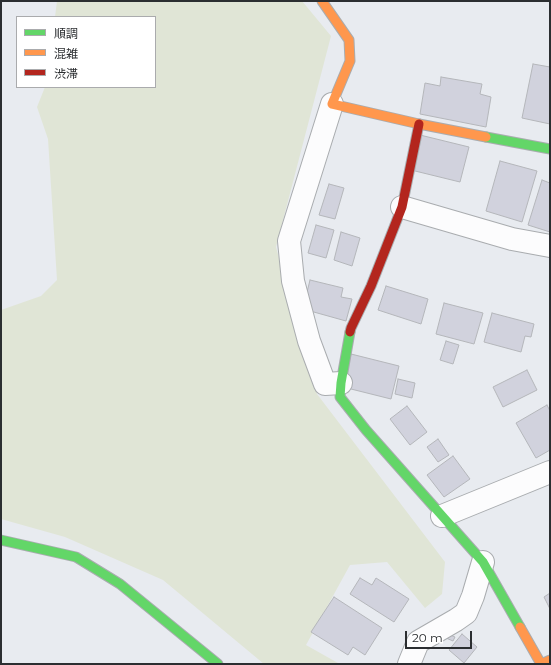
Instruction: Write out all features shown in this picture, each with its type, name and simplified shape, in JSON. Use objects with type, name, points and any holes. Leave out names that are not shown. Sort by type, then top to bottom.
[{"type":"street","points":[[322,1],[349,40],[350,61],[332,104],[289,241],[293,281],[309,341],[325,384],[341,383]]},
{"type":"street","points":[[332,104],[419,124],[550,149]]},
{"type":"street","points":[[419,124],[402,207],[351,328],[341,383],[340,397],[366,430],[483,562],[541,664],[550,660]]},
{"type":"street","points":[[402,207],[512,239],[550,246]]},
{"type":"street","points":[[442,516],[550,472]]},
{"type":"street","points":[[1,540],[76,557],[120,584],[218,664]]},
{"type":"street","points":[[409,664],[418,642],[456,620],[466,612],[473,596],[483,562]]},
{"type":"shaded area","points":[[57,1],[302,1],[331,36],[276,247],[317,394],[445,562],[442,594],[425,608],[387,562],[350,565],[306,645],[338,663],[337,664],[264,664],[163,580],[65,537],[1,519],[1,310],[41,296],[57,280],[48,139],[37,107],[45,88],[156,88],[156,16],[55,16]]},
{"type":"building","points":[[533,64],[550,67],[550,124],[522,118]]},
{"type":"building","points":[[441,77],[482,84],[480,94],[491,97],[486,127],[420,114],[425,83],[440,86]]},
{"type":"building","points":[[420,135],[469,147],[460,182],[411,170]]},
{"type":"building","points":[[500,161],[537,171],[522,222],[486,211]]},
{"type":"building","points":[[542,180],[550,183],[550,232],[528,225]]},
{"type":"building","points":[[329,184],[344,188],[335,219],[319,215]]},
{"type":"building","points":[[316,225],[334,230],[326,258],[308,253]]},
{"type":"building","points":[[341,232],[360,238],[352,266],[334,260]]},
{"type":"building","points":[[310,280],[343,288],[341,297],[352,299],[346,321],[303,309]]},
{"type":"building","points":[[386,286],[428,299],[421,324],[378,310]]},
{"type":"building","points":[[444,303],[483,313],[474,344],[436,334]]},
{"type":"building","points":[[492,313],[534,324],[531,337],[525,336],[521,352],[484,342]]},
{"type":"building","points":[[446,341],[459,345],[453,364],[440,360]]},
{"type":"building","points":[[351,354],[399,366],[391,399],[343,387]]},
{"type":"building","points":[[527,370],[537,390],[503,407],[493,387]]},
{"type":"building","points":[[398,379],[415,383],[412,398],[395,394]]},
{"type":"building","points":[[547,405],[550,411],[550,450],[536,458],[516,423]]},
{"type":"building","points":[[407,406],[427,432],[410,445],[390,419]]},
{"type":"building","points":[[438,439],[449,455],[438,462],[427,447]]},
{"type":"building","points":[[453,456],[470,479],[444,497],[427,475]]},
{"type":"building","points":[[360,578],[372,585],[376,578],[409,599],[394,622],[350,594]]},
{"type":"building","points":[[550,593],[550,609],[544,597]]},
{"type":"building","points":[[334,597],[382,628],[365,655],[353,647],[348,655],[311,632]]},
{"type":"building","points":[[448,634],[455,637],[453,641],[446,638]]},
{"type":"building","points":[[462,634],[477,647],[464,663],[449,650]]},
{"type":"traffic: fast","points":[[486,137],[550,149]]},
{"type":"traffic: fast","points":[[350,332],[340,397],[366,430],[483,562],[520,627]]},
{"type":"traffic: fast","points":[[1,540],[76,557],[120,584],[218,664]]},
{"type":"traffic: slow","points":[[322,1],[349,40],[350,61],[332,104],[419,124],[486,137]]},
{"type":"traffic: slow","points":[[520,627],[541,664],[550,660]]},
{"type":"traffic: jam","points":[[350,332],[371,286],[402,207],[419,124]]}]
